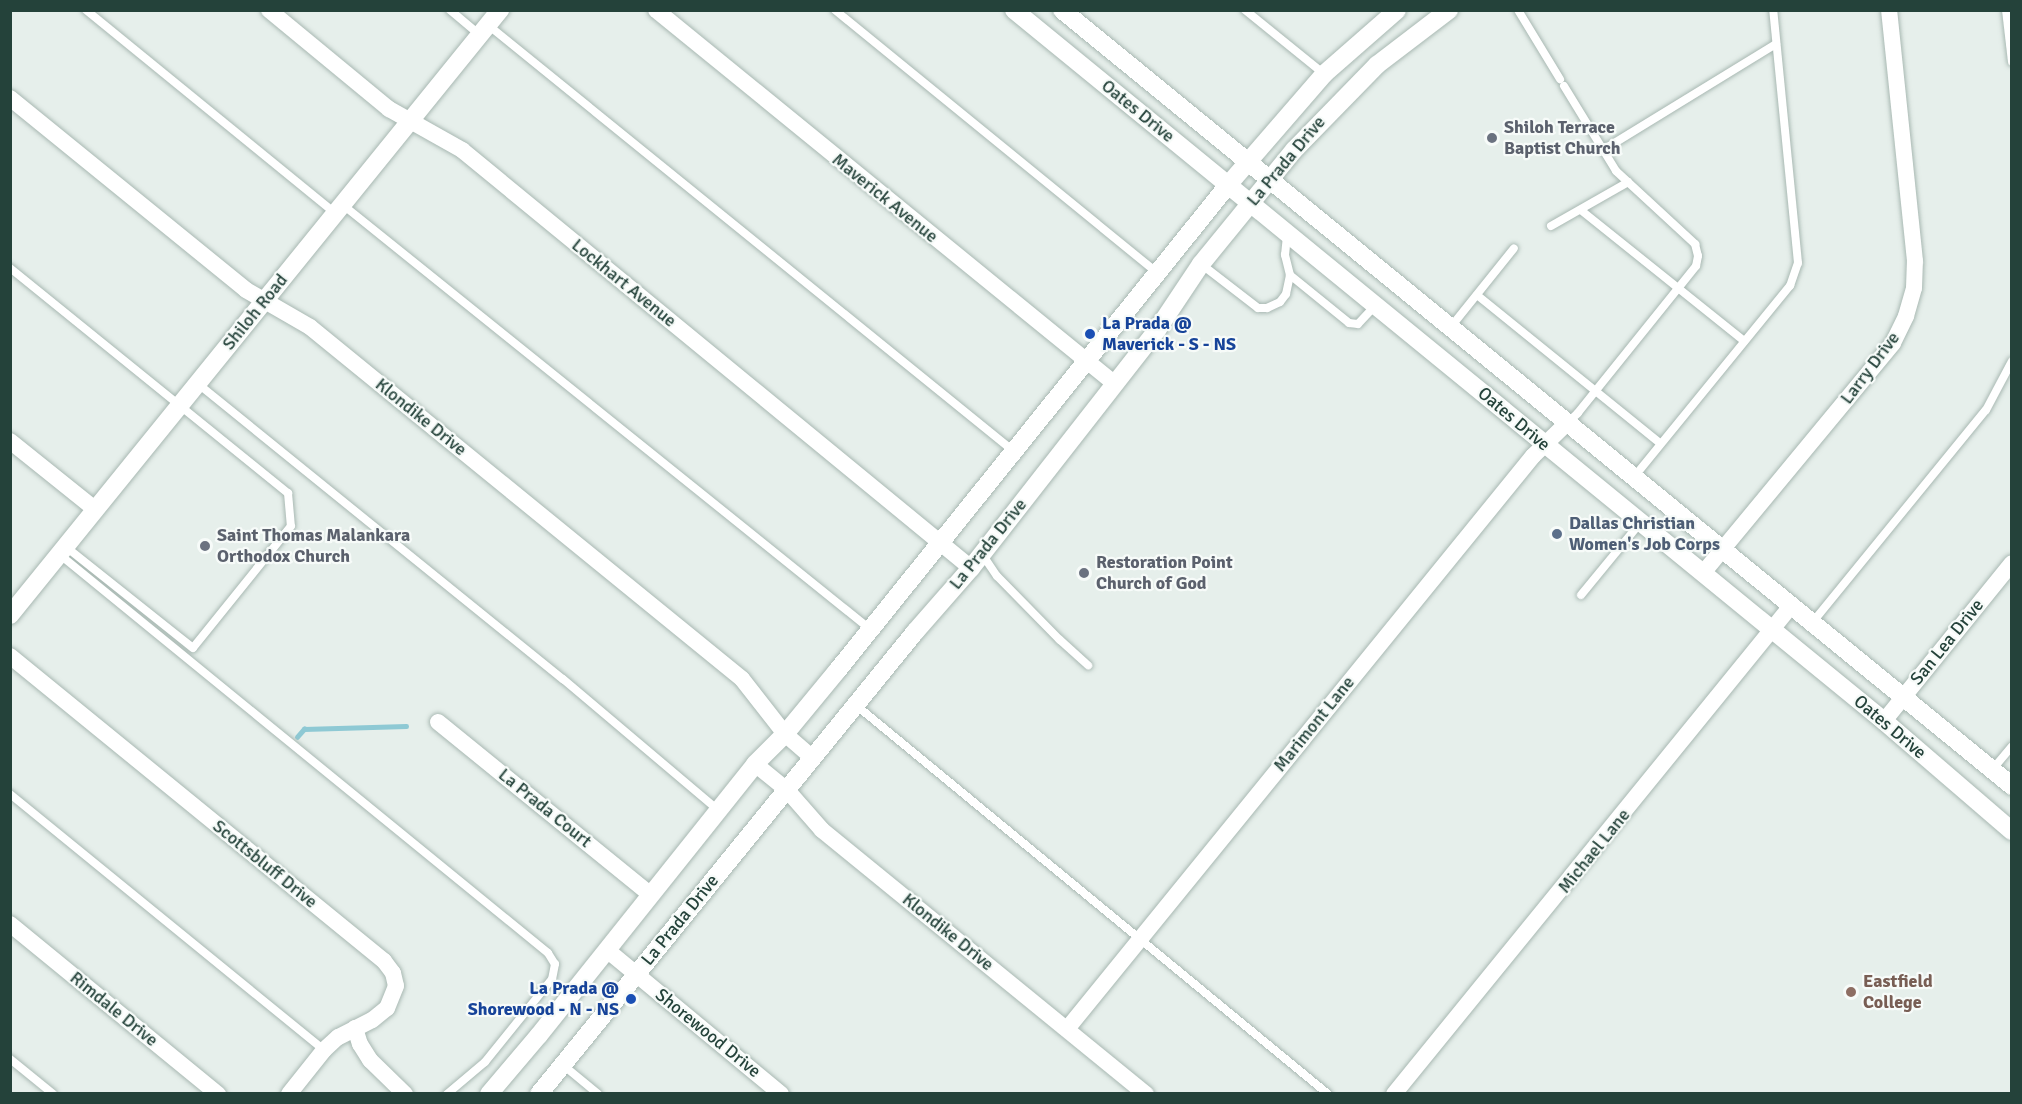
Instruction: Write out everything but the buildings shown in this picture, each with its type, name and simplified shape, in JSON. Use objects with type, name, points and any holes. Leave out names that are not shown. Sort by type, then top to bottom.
[{"type":"main road","name":"Shiloh Road","points":[[11,613],[500,10]]},
{"type":"main road","name":"Oates Drive","points":[[1014,10],[1884,721],[2012,831]]},
{"type":"main road","name":"Oates Drive","points":[[1062,10],[2012,786]]},
{"type":"main road","name":"La Prada Drive","points":[[489,1094],[755,764],[785,734],[1228,184],[1324,74],[1397,10]]},
{"type":"main road","name":"La Prada Drive","points":[[539,1094],[976,560],[1157,330],[1201,264],[1270,180],[1326,114],[1428,16],[1449,10]]},
{"type":"street","name":"Lockhart Avenue","points":[[269,10],[389,109],[462,150],[939,542],[976,560]]},
{"type":"street","name":"Maverick Avenue","points":[[656,10],[1115,384]]},
{"type":"street","name":"Larry Drive","points":[[1703,573],[1893,343],[1906,316],[1914,288],[1914,261],[1889,10]]},
{"type":"street","name":"Klondike Drive","points":[[10,98],[246,290],[310,327],[742,679],[785,734],[813,758]]},
{"type":"street","name":"Marimont Lane","points":[[1067,1029],[1544,445],[1566,424]]},
{"type":"street","points":[[10,441],[94,510]]},
{"type":"street","name":"San Lea Drive","points":[[1884,721],[2012,564]]},
{"type":"street","name":"Michael Lane","points":[[1394,1094],[1791,606]]},
{"type":"street","name":"Scottsbluff Drive","points":[[10,656],[384,961],[393,973],[396,986],[393,998],[387,1008],[372,1020],[355,1028]]},
{"type":"street","name":"La Prada Court","points":[[438,722],[651,894]]},
{"type":"street","name":"Klondike Drive","points":[[755,764],[787,790],[822,830],[1146,1094]]},
{"type":"street","name":"Rimdale Drive","points":[[10,924],[218,1094]]},
{"type":"street","name":"Shorewood Drive","points":[[607,950],[781,1094]]},
{"type":"street","points":[[289,1094],[324,1050],[338,1037],[355,1028],[360,1044],[370,1060],[405,1094]]},
{"type":"lane","points":[[86,10],[870,629]]},
{"type":"lane","points":[[450,10],[484,30],[1012,450]]},
{"type":"lane","points":[[835,10],[1156,272]]},
{"type":"lane","points":[[1245,10],[1324,74]]},
{"type":"lane","points":[[1518,10],[1616,171],[1695,244],[1698,256],[1696,266],[1595,392],[1566,424]]},
{"type":"lane","points":[[1633,478],[1790,286],[1798,263],[1773,10]]},
{"type":"lane","points":[[2006,10],[2012,62]]},
{"type":"lane","points":[[1603,150],[1776,44]]},
{"type":"lane","points":[[1551,226],[1582,211],[1628,182]]},
{"type":"lane","points":[[1582,211],[1744,341]]},
{"type":"lane","points":[[1201,264],[1258,308],[1267,308],[1280,302],[1286,294],[1290,275],[1286,255],[1287,233]]},
{"type":"lane","points":[[1449,328],[1514,248]]},
{"type":"lane","points":[[10,268],[288,493],[291,526],[193,648],[62,550]]},
{"type":"lane","points":[[1290,275],[1349,323],[1358,324],[1376,305]]},
{"type":"lane","points":[[1477,295],[1660,443]]},
{"type":"lane","points":[[1812,623],[1986,410],[2012,361]]},
{"type":"lane","points":[[197,382],[719,810]]},
{"type":"lane","points":[[1581,595],[1641,522]]},
{"type":"lane","points":[[62,550],[548,953],[555,964],[552,979],[485,1062],[447,1094]]},
{"type":"lane","points":[[976,560],[997,576],[1088,665]]},
{"type":"lane","points":[[857,706],[1328,1094]]},
{"type":"lane","points":[[1992,770],[2012,746]]},
{"type":"lane","points":[[10,794],[324,1050]]},
{"type":"lane","points":[[10,1059],[53,1094]]},
{"type":"lane","points":[[563,1065],[598,1094]]},
{"type":"waterway","points":[[297,737],[304,729],[406,726]]},
{"type":"place","name":"Shiloh Terrace Baptist Church","points":[[1492,138]]},
{"type":"place","name":"La Prada @ Maverick - S - NS","points":[[1090,334]]},
{"type":"place","name":"Dallas Christian Women's Job Corps","points":[[1557,534]]},
{"type":"place","name":"Saint Thomas Malankara Orthodox Church","points":[[205,546]]},
{"type":"place","name":"Restoration Point Church of God","points":[[1084,573]]},
{"type":"place","name":"Eastfield College","points":[[1851,992]]},
{"type":"place","name":"La Prada @ Shorewood - N - NS","points":[[631,999]]}]
